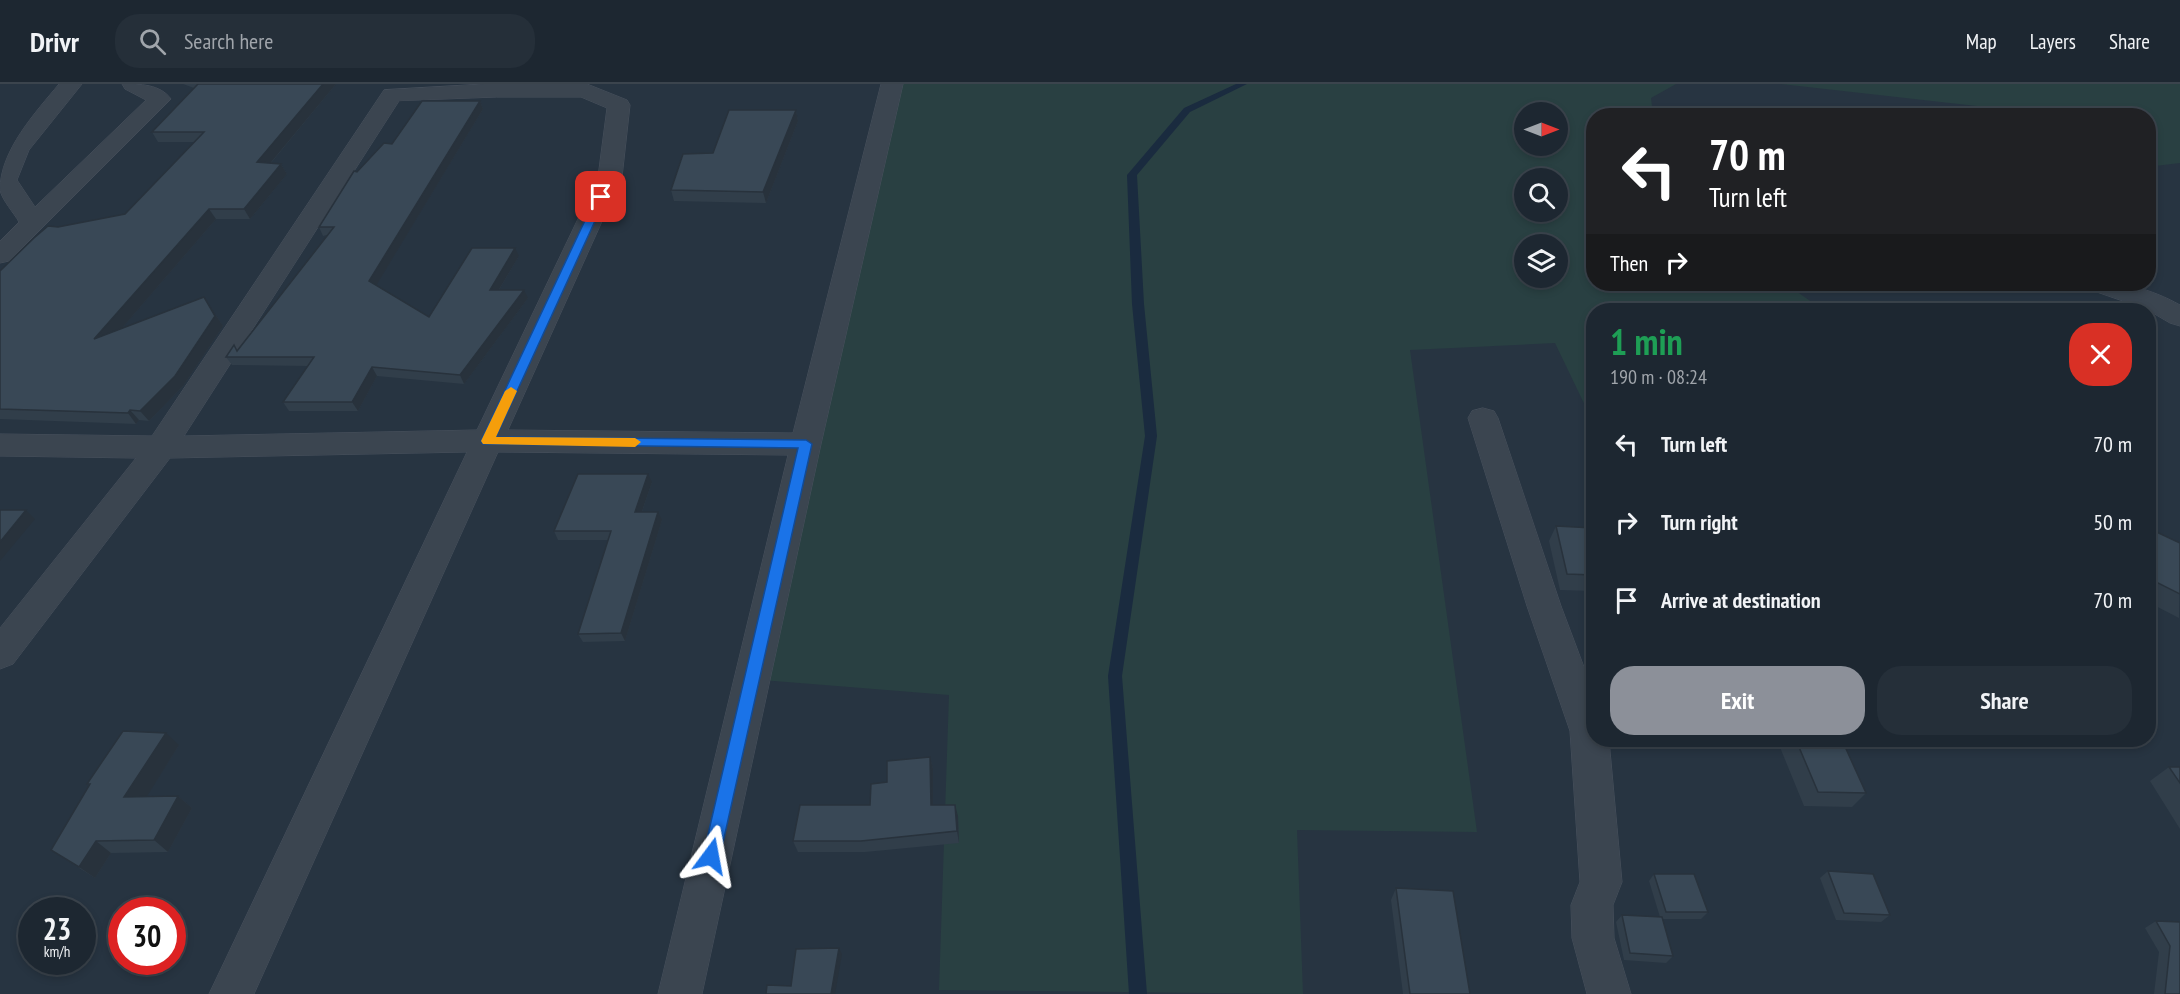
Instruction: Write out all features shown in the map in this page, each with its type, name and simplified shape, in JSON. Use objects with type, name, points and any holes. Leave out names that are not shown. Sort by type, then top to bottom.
[{"type":"street","points":[[32,222],[5,180],[18,149],[71,84]]},
{"type":"street","points":[[0,255],[160,99],[133,84]]},
{"type":"street","points":[[680,994],[806,444],[892,84]]},
{"type":"street","points":[[0,654],[161,447],[392,95],[497,90],[584,90],[619,105],[610,177],[231,994]]},
{"type":"street","points":[[2121,291],[2156,303],[2180,317]]},
{"type":"street","points":[[1483,418],[1544,606],[1586,724]]},
{"type":"street","points":[[0,445],[161,447],[488,441],[806,444]]},
{"type":"street","points":[[1590,747],[1601,882],[1592,905],[1593,938],[1609,994]]},
{"type":"green space","points":[[898,84],[1676,84],[1651,98],[1652,108],[1586,108],[1586,291],[1796,291],[1813,303],[1586,303],[1586,407],[1555,343],[1410,350],[1477,832],[1297,830],[1303,994],[939,990],[949,695],[750,679]]},
{"type":"green space","points":[[1781,84],[2180,84],[2180,163],[2156,166],[2156,108],[1994,108]]},
{"type":"building","points":[[198,84],[323,84],[257,162],[281,164],[244,209],[209,209],[94,339],[204,297],[215,316],[175,376],[140,411],[130,410],[128,413],[0,409],[0,271],[48,226],[58,227],[125,214],[204,132],[152,132]]},
{"type":"building","points":[[422,101],[480,101],[369,281],[429,317],[472,248],[515,248],[490,290],[524,290],[460,375],[372,367],[352,402],[283,402],[314,357],[226,357],[234,345],[237,351],[334,227],[319,227],[354,171],[357,172],[384,143],[392,144]]},
{"type":"building","points":[[729,110],[796,110],[763,192],[671,190],[683,154],[713,153]]},
{"type":"building","points":[[578,474],[648,474],[635,512],[658,512],[621,633],[578,634],[611,531],[554,531]]},
{"type":"building","points":[[0,510],[26,510],[0,542]]},
{"type":"building","points":[[1556,526],[1586,528],[1586,575],[1567,574]]},
{"type":"building","points":[[2156,532],[2180,543],[2180,594],[2156,582]]},
{"type":"building","points":[[123,731],[166,733],[124,797],[178,796],[154,840],[96,841],[79,867],[51,850],[90,784],[87,784]]},
{"type":"building","points":[[1799,747],[1845,747],[1866,793],[1818,792]]},
{"type":"building","points":[[930,757],[931,805],[955,805],[957,831],[861,841],[793,841],[800,805],[870,805],[871,784],[887,782],[887,761]]},
{"type":"building","points":[[2169,767],[2180,767],[2180,783]]},
{"type":"building","points":[[1828,871],[1873,874],[1890,915],[1844,913]]},
{"type":"building","points":[[1654,874],[1694,874],[1708,912],[1666,912]]},
{"type":"building","points":[[1396,888],[1453,891],[1470,994],[1410,994]]},
{"type":"building","points":[[1622,915],[1662,917],[1673,956],[1630,953]]},
{"type":"building","points":[[2156,921],[2180,922],[2180,994],[2165,994],[2170,946]]},
{"type":"building","points":[[839,948],[831,994],[766,994],[767,985],[791,986],[796,949]]},
{"type":"waterway","points":[[1138,994],[1115,676],[1151,436],[1138,304],[1132,175],[1187,110],[1243,84]]},
{"type":"slow traffic","points":[[511,391],[488,441],[635,442]]},
{"type":"route","points":[[601,197],[488,441],[806,444],[711,856]]}]
